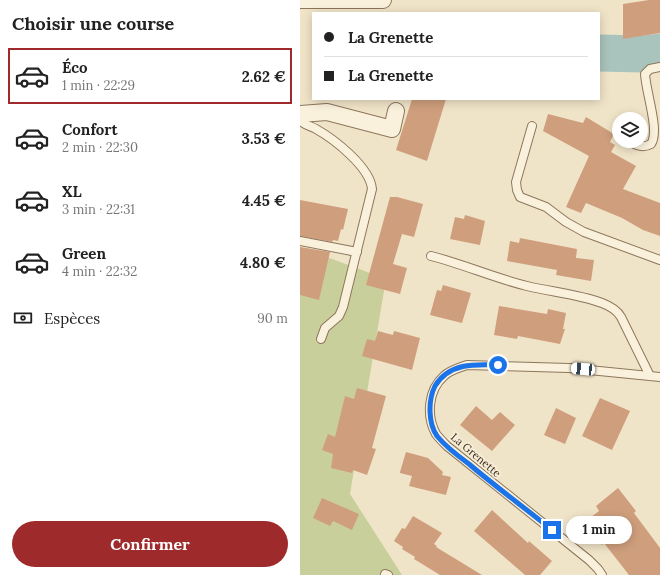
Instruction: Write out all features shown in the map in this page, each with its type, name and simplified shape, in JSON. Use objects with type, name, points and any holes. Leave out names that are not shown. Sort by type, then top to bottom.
[{"type":"street","points":[[300,0],[382,0]]},
{"type":"street","points":[[300,114],[327,112],[392,129],[396,111]]},
{"type":"lane","points":[[648,145],[657,139],[660,134],[660,125],[645,74],[650,69],[660,67]]},
{"type":"lane","points":[[300,120],[324,134],[351,155],[370,180],[372,189],[343,307],[339,316],[325,328],[321,339]]},
{"type":"lane","points":[[532,126],[516,182],[520,197],[546,207],[566,222],[584,232],[660,260]]},
{"type":"lane","points":[[300,241],[357,252]]},
{"type":"lane","points":[[430,256],[456,262],[484,274],[527,286],[576,296],[609,306],[618,312],[621,317],[650,376]]},
{"type":"lane","name":"La Grenette","points":[[602,575],[589,560],[447,446],[437,435],[430,416],[432,392],[438,382],[445,375],[467,365],[569,368],[660,377]]},
{"type":"green space","points":[[300,247],[386,279],[350,494],[402,575],[300,575]]},
{"type":"building","points":[[660,0],[660,33],[623,39],[623,4]]},
{"type":"building","points":[[412,100],[446,100],[427,161],[396,150]]},
{"type":"building","points":[[548,114],[583,123],[586,117],[612,133],[610,142],[613,148],[611,152],[636,166],[623,189],[660,203],[660,236],[643,230],[622,218],[586,203],[581,213],[566,207],[589,156],[543,131]]},
{"type":"building","points":[[390,197],[397,197],[423,204],[414,237],[402,234],[393,264],[407,268],[400,294],[366,285]]},
{"type":"building","points":[[300,200],[348,209],[343,230],[341,229],[338,241],[333,240],[332,242],[300,236]]},
{"type":"building","points":[[465,215],[485,221],[480,245],[450,239],[455,217],[464,219]]},
{"type":"building","points":[[520,238],[577,249],[576,258],[594,260],[591,281],[556,275],[557,270],[507,261],[510,241],[519,243]]},
{"type":"building","points":[[300,247],[330,252],[319,300],[300,295]]},
{"type":"building","points":[[443,285],[471,293],[462,323],[430,315],[437,290],[441,291]]},
{"type":"building","points":[[499,306],[547,314],[548,309],[566,313],[563,329],[565,329],[560,344],[518,336],[517,339],[494,335]]},
{"type":"building","points":[[378,331],[393,335],[394,331],[420,338],[412,370],[362,356],[367,339],[375,341]]},
{"type":"building","points":[[357,388],[386,396],[372,448],[376,449],[367,475],[353,470],[352,473],[331,468],[333,454],[322,450],[328,434],[335,437],[345,396],[354,399]]},
{"type":"building","points":[[600,398],[630,411],[612,450],[582,436]]},
{"type":"building","points":[[476,406],[492,420],[500,412],[515,425],[492,451],[460,425]]},
{"type":"building","points":[[556,408],[576,418],[565,444],[544,435]]},
{"type":"building","points":[[406,452],[428,458],[443,472],[442,475],[451,477],[446,495],[409,486],[412,476],[400,473]]},
{"type":"building","points":[[618,488],[636,511],[634,513],[660,548],[660,575],[629,575],[604,543],[602,545],[585,522],[599,511],[596,506]]},
{"type":"building","points":[[322,498],[359,514],[352,530],[333,521],[330,526],[313,518]]},
{"type":"building","points":[[492,510],[528,543],[529,541],[552,561],[540,575],[525,575],[474,531]]},
{"type":"building","points":[[413,516],[442,533],[434,544],[437,546],[436,547],[482,575],[440,575],[414,559],[415,557],[402,549],[403,547],[394,541],[402,528],[405,529]]},
{"type":"waterway","points":[[600,53],[643,54],[660,52]]},
{"type":"route","points":[[498,365],[467,365],[445,375],[438,382],[432,392],[430,416],[432,425],[437,435],[447,446],[552,530]]}]
